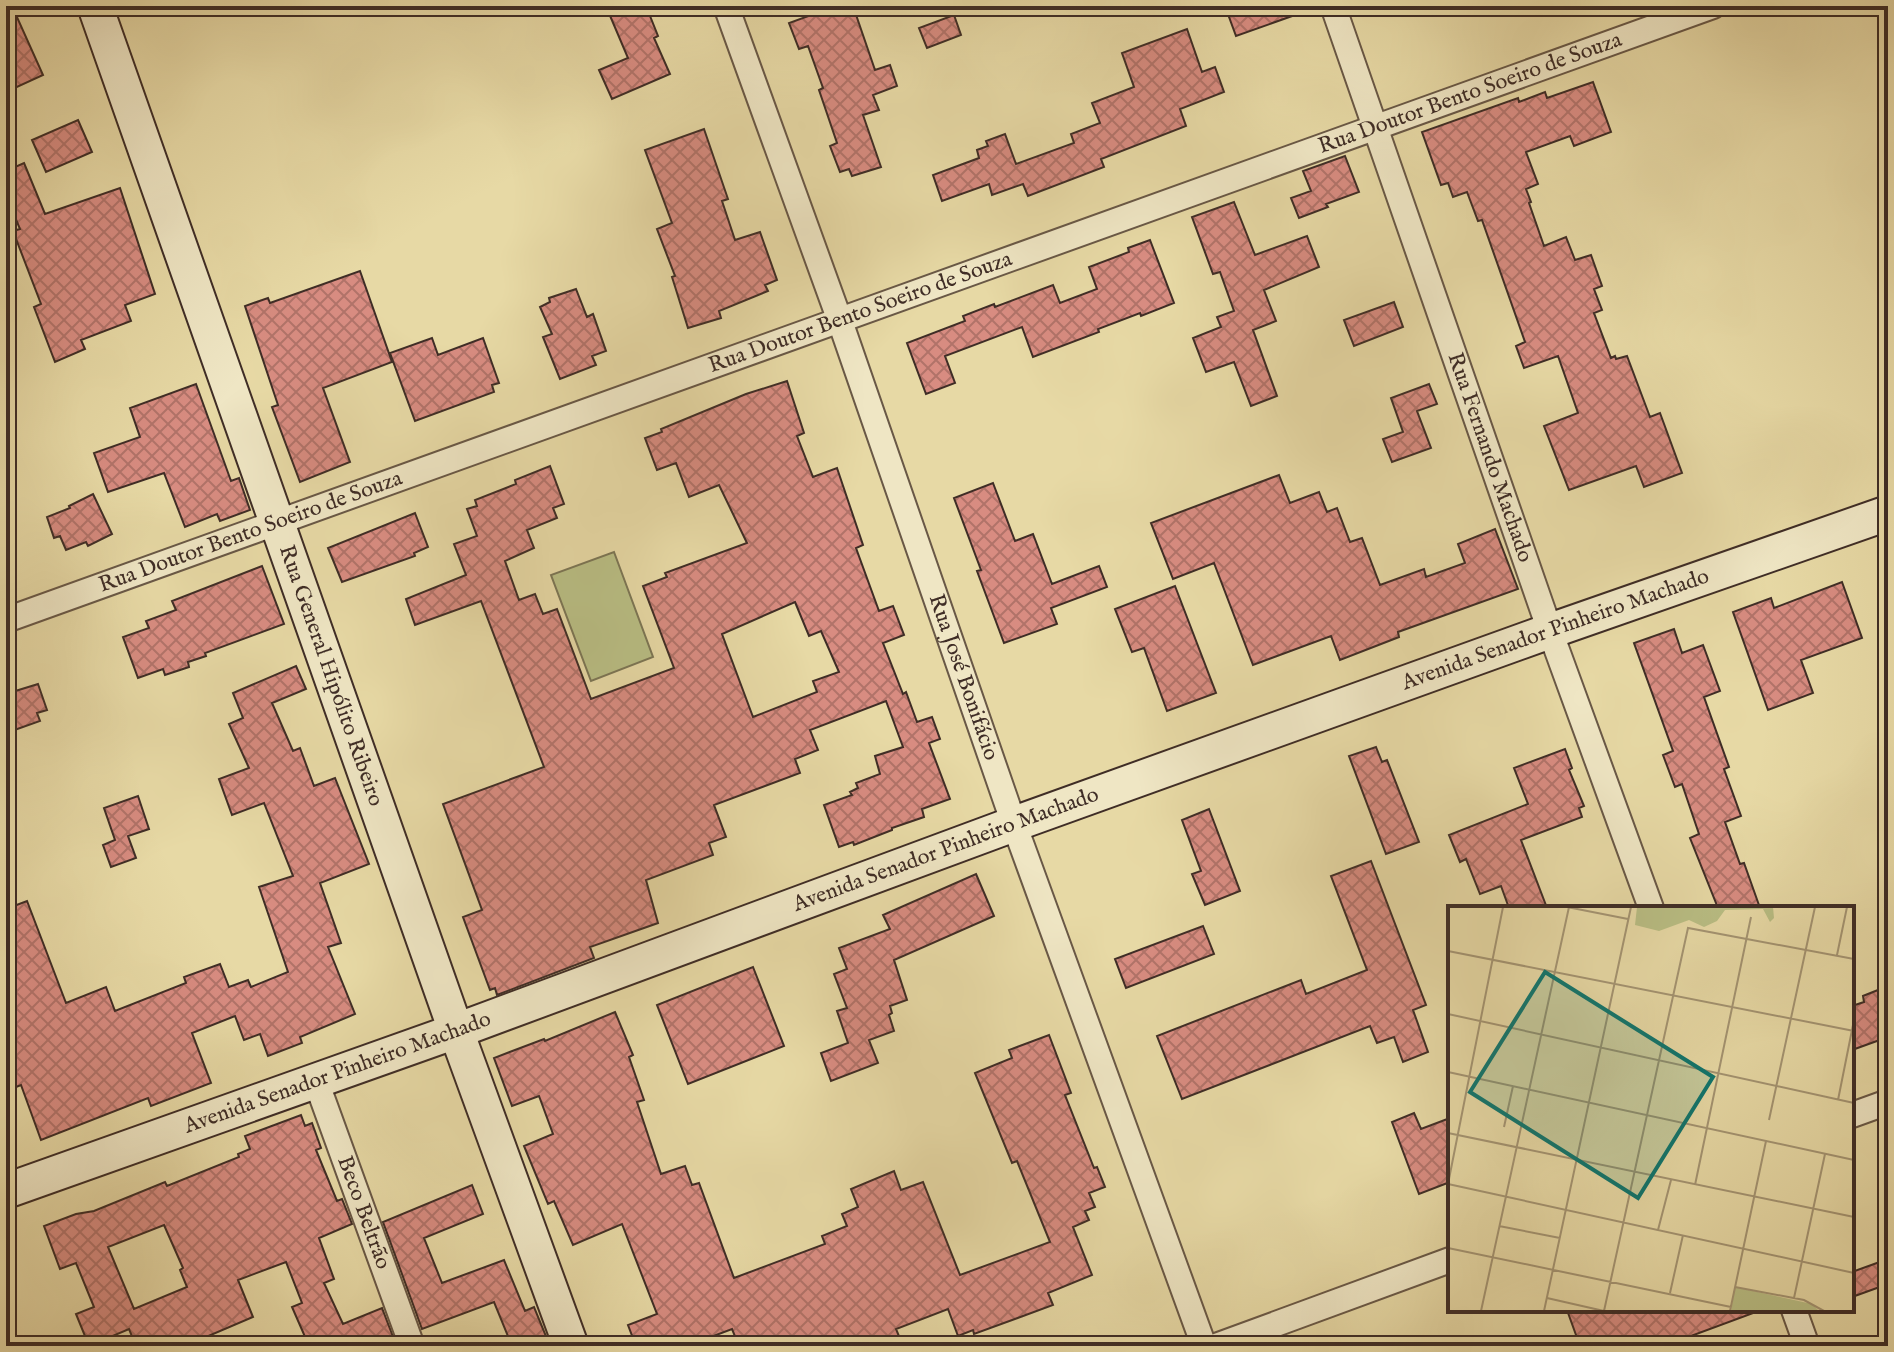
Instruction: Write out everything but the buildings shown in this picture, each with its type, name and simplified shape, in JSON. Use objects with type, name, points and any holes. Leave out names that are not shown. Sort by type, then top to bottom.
[{"type":"main road","name":"Rua General Hipólito Ribeiro","points":[[95,6],[456,1031],[571,1346]]},
{"type":"main road","name":"Avenida Senador Pinheiro Machado","points":[[6,1191],[456,1031],[1014,824],[1888,513]]},
{"type":"street","name":"Rua José Bonifácio","points":[[726,6],[840,321],[1014,824],[1204,1346]]},
{"type":"street","name":"Rua Fernando Machado","points":[[1333,6],[1550,631],[1650,906]]},
{"type":"street","name":"Rua Doutor Bento Soeiro de Souza","points":[[6,620],[1713,6]]},
{"type":"street","name":"Beco Beltrão","points":[[316,1081],[412,1346]]},
{"type":"street","points":[[1854,1114],[1888,1102]]},
{"type":"street","points":[[1216,1346],[1448,1261]]},
{"type":"street","points":[[1795,1312],[1807,1346]]},
{"type":"green space","points":[[614,552],[653,657],[591,681],[551,575]]}]
